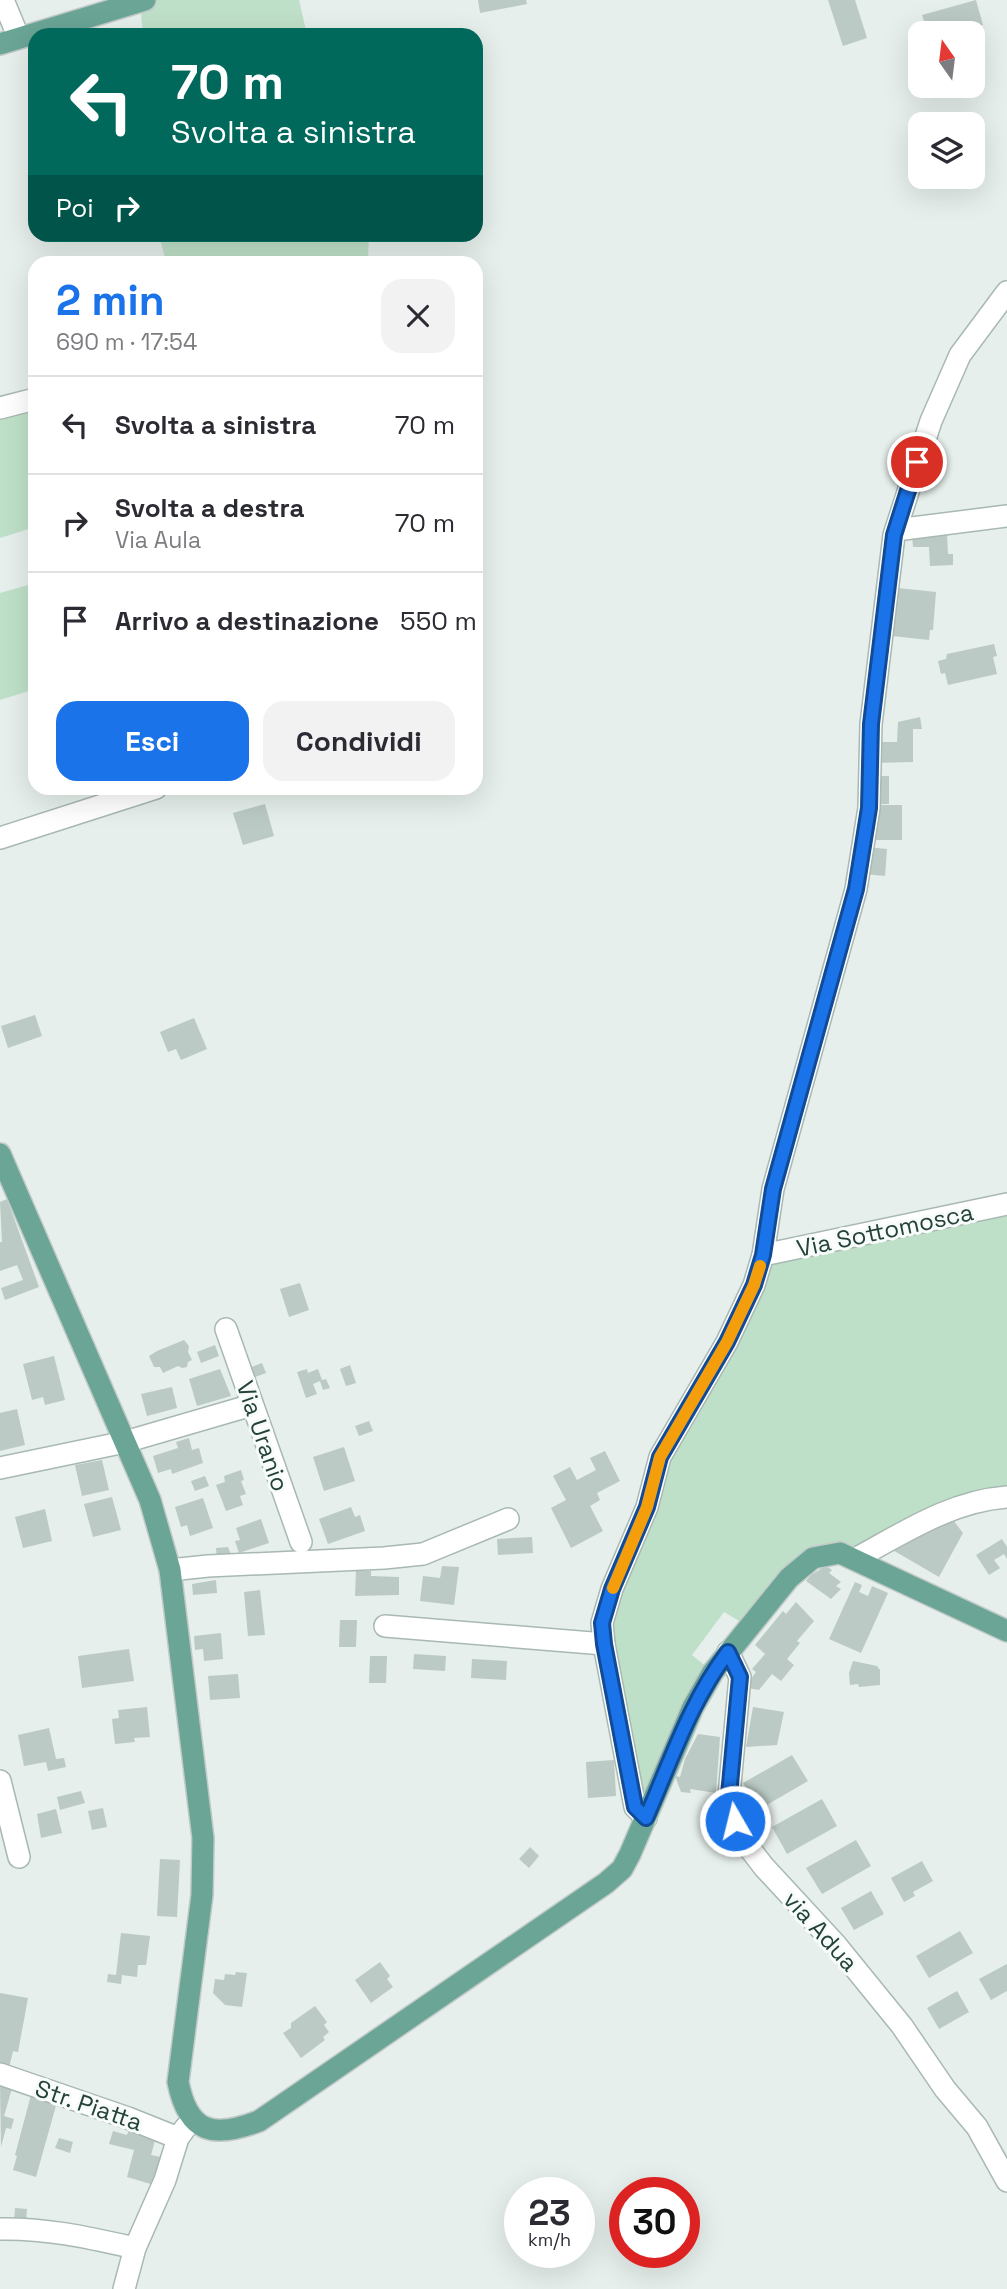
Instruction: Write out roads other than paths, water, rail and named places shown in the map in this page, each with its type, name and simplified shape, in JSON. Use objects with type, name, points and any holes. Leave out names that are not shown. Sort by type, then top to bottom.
[{"type":"main road","points":[[50,28],[145,0]]},
{"type":"main road","points":[[9,40],[28,34]]},
{"type":"main road","points":[[0,1154],[7,1188],[150,1500],[170,1570],[203,1838],[202,1895],[178,2082],[186,2110],[192,2119],[207,2129],[225,2131],[259,2121],[606,1883],[622,1869],[692,1707],[713,1672],[789,1578],[813,1558],[840,1553],[1007,1631]]},
{"type":"street","points":[[3,0],[9,40]]},
{"type":"street","points":[[646,1818],[635,1807],[602,1623],[612,1589],[647,1507],[660,1457],[727,1342],[754,1285],[763,1255],[773,1189],[856,889],[869,808],[871,724],[896,530],[930,421],[960,355],[1007,292]]},
{"type":"street","points":[[0,408],[28,401]]},
{"type":"street","points":[[896,530],[1007,516]]},
{"type":"street","points":[[0,838],[134,795]]},
{"type":"street","name":"Via Sottomosca","points":[[763,1255],[1007,1204]]},
{"type":"street","name":"Via Uranio","points":[[226,1329],[301,1542]]},
{"type":"street","points":[[0,1468],[125,1442],[252,1405]]},
{"type":"street","points":[[855,1559],[940,1513],[1007,1497]]},
{"type":"street","points":[[170,1570],[423,1554],[508,1519]]},
{"type":"street","points":[[385,1626],[604,1644]]},
{"type":"street","name":"via Adua","points":[[728,1652],[740,1677],[729,1795],[735,1821],[744,1841],[764,1867],[837,1946],[902,2026],[945,2089],[977,2127],[1007,2181]]},
{"type":"street","points":[[0,1781],[19,1857]]},
{"type":"street","name":"Str. Piatta","points":[[0,2074],[178,2138]]},
{"type":"street","points":[[124,2289],[135,2248],[165,2180],[178,2138],[192,2119]]},
{"type":"street","points":[[0,2229],[32,2228],[135,2248]]}]
